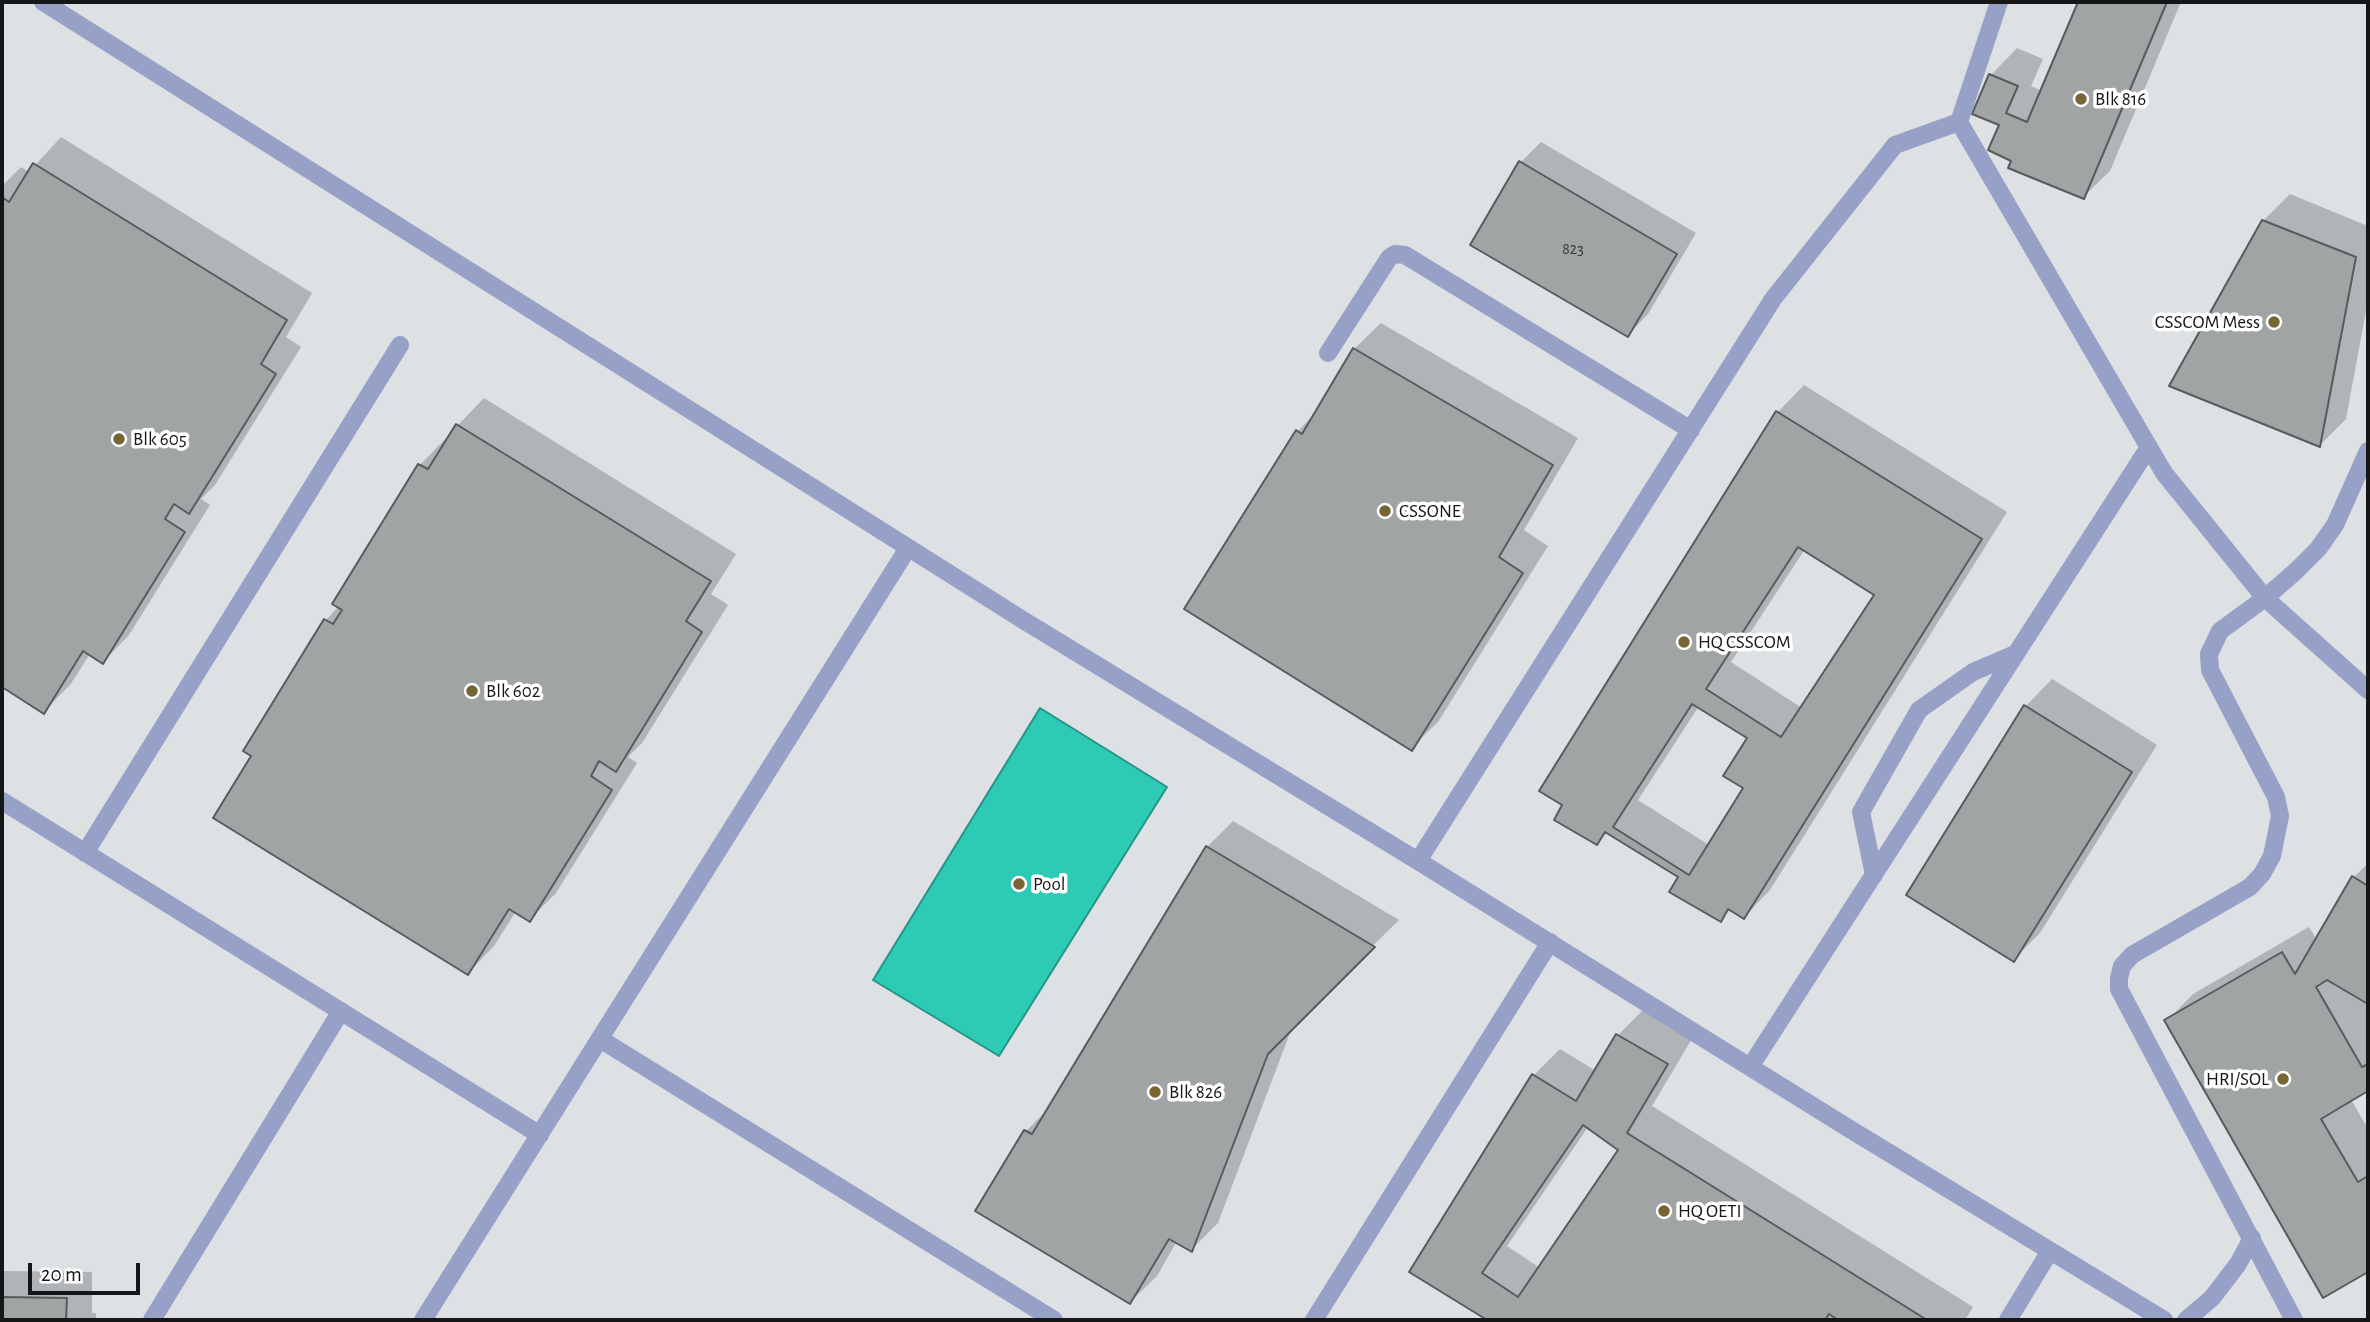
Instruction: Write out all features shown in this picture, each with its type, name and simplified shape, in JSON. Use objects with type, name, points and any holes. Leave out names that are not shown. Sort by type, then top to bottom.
[{"type":"lane","points":[[43,2],[908,548],[2164,1320]]},
{"type":"lane","points":[[1999,2],[1959,122],[2164,473],[2265,598],[2368,690]]},
{"type":"lane","points":[[1418,861],[1773,299],[1895,145],[1959,122]]},
{"type":"lane","points":[[1328,353],[1390,258],[1395,254],[1405,255],[1691,430]]},
{"type":"lane","points":[[85,853],[400,345]]},
{"type":"lane","points":[[1750,1067],[2149,447]]},
{"type":"lane","points":[[2294,1320],[2119,989],[2119,978],[2122,966],[2132,955],[2249,887],[2262,874],[2272,856],[2280,816],[2276,797],[2210,670],[2209,654],[2220,631],[2265,598],[2318,549],[2335,525],[2368,451]]},
{"type":"lane","points":[[424,1320],[908,548]]},
{"type":"lane","points":[[1874,875],[1861,812],[1919,710],[1973,672],[2015,654]]},
{"type":"lane","points":[[2,801],[540,1135]]},
{"type":"lane","points":[[1314,1320],[1550,943]]},
{"type":"lane","points":[[152,1320],[341,1011]]},
{"type":"lane","points":[[600,1039],[1054,1320]]},
{"type":"lane","points":[[2186,1320],[2212,1298],[2238,1264],[2252,1238]]},
{"type":"lane","points":[[2008,1320],[2050,1251]]},
{"type":"shaded area","name":"Pool","points":[[1040,708],[1167,787],[999,1056],[873,980]]},
{"type":"building","name":"Blk 816","points":[[2078,2],[2167,2],[2084,199],[2008,168],[2011,161],[1988,150],[1999,125],[1972,114],[1989,74],[2018,86],[2006,113],[2027,122]]},
{"type":"building","points":[[1519,161],[1677,254],[1628,337],[1470,245]]},
{"type":"building","name":"Blk 605","points":[[33,163],[287,320],[261,364],[276,374],[189,514],[174,504],[165,519],[185,532],[103,664],[83,651],[44,714],[2,687],[2,197],[9,202]]},
{"type":"building","name":"CSSCOM Mess","points":[[2262,220],[2356,257],[2320,447],[2169,386]]},
{"type":"building","name":"CSSONE","points":[[1353,348],[1553,465],[1499,557],[1523,573],[1412,751],[1184,609],[1296,430],[1302,434]]},
{"type":"building","name":"HQ CSSCOM","points":[[1776,411],[1982,539],[1744,919],[1728,909],[1721,922],[1669,892],[1678,877],[1605,832],[1597,845],[1554,820],[1562,805],[1539,791]],"holes":[[[1798,547],[1874,595],[1781,737],[1706,689]],[[1692,704],[1747,738],[1723,776],[1743,788],[1689,875],[1613,827]]]},
{"type":"building","name":"Blk 602","points":[[456,424],[711,581],[686,621],[702,632],[616,772],[599,761],[591,776],[612,790],[530,922],[509,909],[468,975],[213,818],[251,756],[243,751],[324,619],[333,624],[342,610],[332,604],[418,464],[428,469]]},
{"type":"building","points":[[2024,705],[2132,772],[2014,962],[1906,895]]},
{"type":"building","name":"Blk 826","points":[[1206,846],[1375,947],[1268,1054],[1192,1252],[1169,1239],[1130,1304],[975,1211],[1024,1130],[1032,1134]]},
{"type":"building","name":"HRI/SOL","points":[[2352,876],[2368,886],[2368,1004],[2327,980],[2316,987],[2362,1067],[2368,1064],[2368,1091],[2321,1119],[2358,1182],[2368,1176],[2368,1272],[2323,1298],[2164,1020],[2282,952],[2295,974]]},
{"type":"building","name":"HQ OETI","points":[[1616,1034],[1668,1064],[1627,1133],[1927,1320],[1838,1320],[1829,1314],[1825,1320],[1487,1320],[1409,1272],[1532,1074],[1576,1101]],"holes":[[[1583,1125],[1618,1150],[1518,1297],[1482,1273]]]},
{"type":"building","points":[[2,1297],[67,1298],[66,1320],[2,1320]]},
{"type":"place","name":"Blk 816","points":[[2081,99]]},
{"type":"place","name":"CSSCOM Mess","points":[[2274,322]]},
{"type":"place","name":"Blk 605","points":[[119,439]]},
{"type":"place","name":"CSSONE","points":[[1385,511]]},
{"type":"place","name":"HQ CSSCOM","points":[[1684,642]]},
{"type":"place","name":"Blk 602","points":[[472,691]]},
{"type":"place","name":"Pool","points":[[1019,884]]},
{"type":"place","name":"HRI/SOL","points":[[2283,1079]]},
{"type":"place","name":"Blk 826","points":[[1155,1092]]},
{"type":"place","name":"HQ OETI","points":[[1664,1211]]}]
